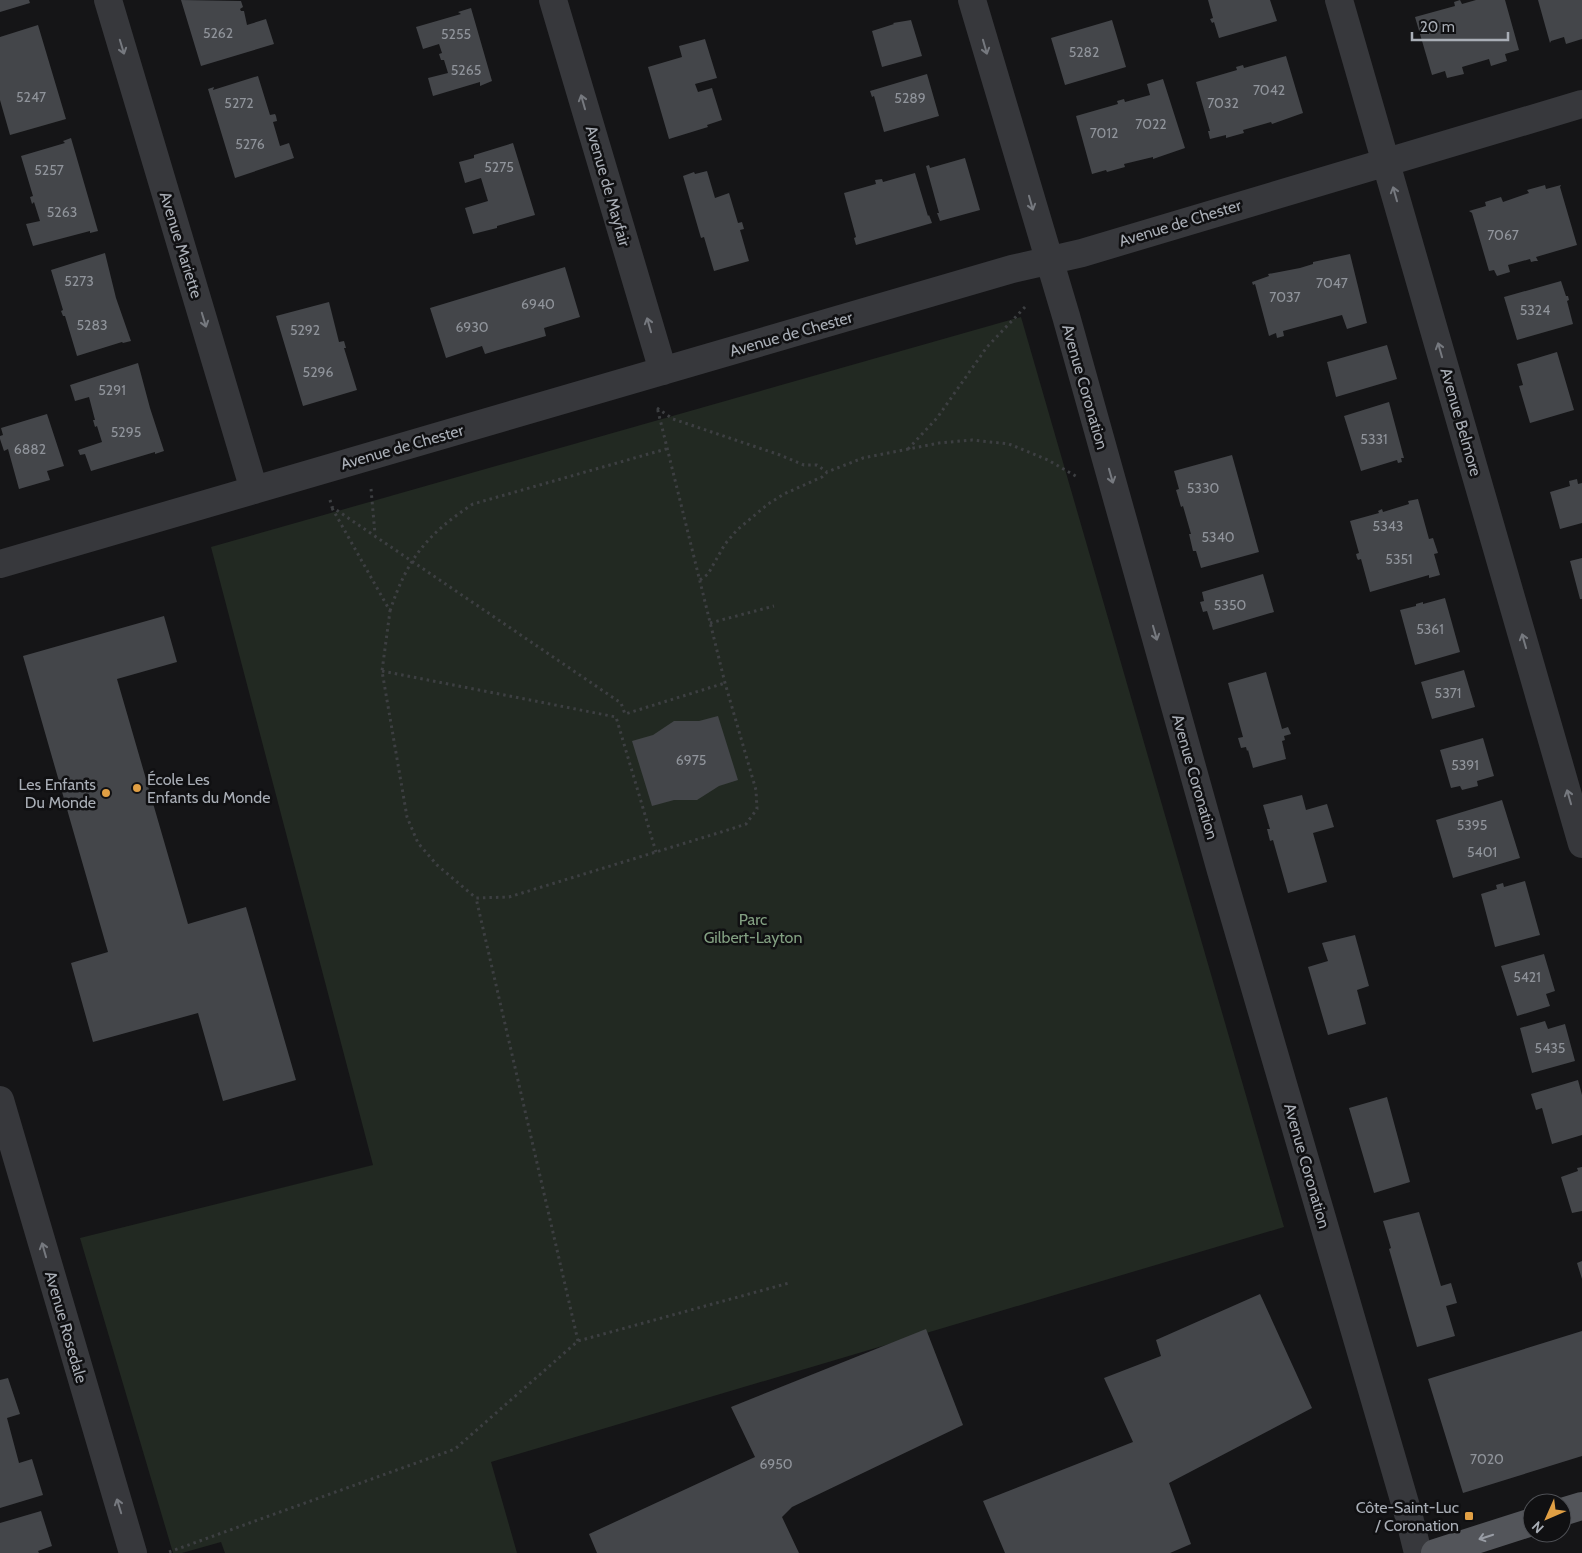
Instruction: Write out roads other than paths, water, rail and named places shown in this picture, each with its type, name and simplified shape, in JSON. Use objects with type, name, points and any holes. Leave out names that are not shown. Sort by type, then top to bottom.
[{"type":"main road","points":[[1435,1553],[1522,1525]]},
{"type":"street","name":"Avenue Mariette","points":[[108,0],[254,490]]},
{"type":"street","name":"Avenue de Mayfair","points":[[553,0],[662,372]]},
{"type":"street","name":"Avenue Coronation","points":[[972,0],[1068,326],[1221,871],[1418,1553]]},
{"type":"street","name":"Avenue Belmore","points":[[1339,0],[1582,844]]},
{"type":"street","name":"Avenue de Chester","points":[[0,564],[1012,269],[1048,262],[1582,104]]},
{"type":"street","name":"Avenue Rosedale","points":[[0,1100],[133,1553]]},
{"type":"place","name":"École Les Enfants du Monde","points":[[137,788]]},
{"type":"place","name":"Les Enfants Du Monde","points":[[106,793]]},
{"type":"place","name":"Côte-Saint-Luc / Coronation","points":[[1469,1516]]},
{"type":"park label","name":"Parc Gilbert-Layton","points":[[753,928]]}]
